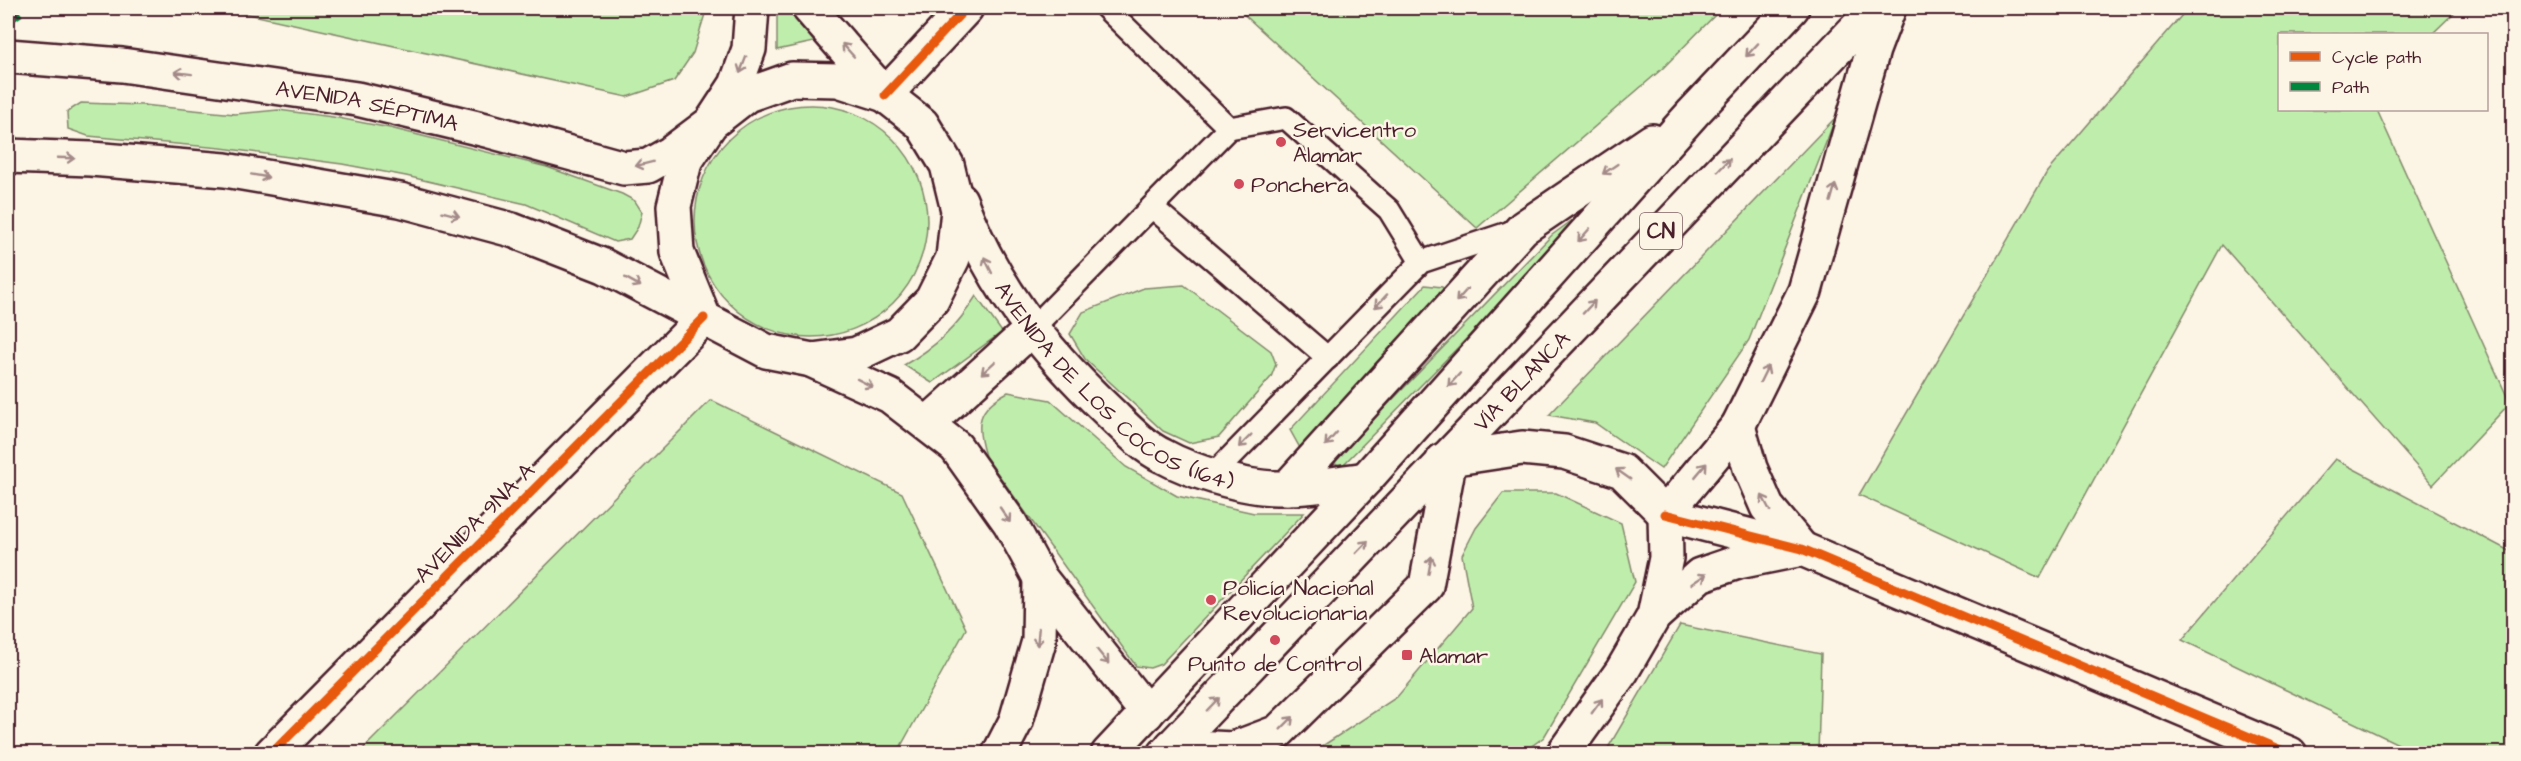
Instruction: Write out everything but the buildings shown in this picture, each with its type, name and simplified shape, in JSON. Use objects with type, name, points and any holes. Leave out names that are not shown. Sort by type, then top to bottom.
[{"type":"main road","points":[[704,318],[677,252],[674,206],[686,162],[736,85],[749,49],[752,8]]},
{"type":"main road","points":[[809,8],[885,95],[922,124],[947,165],[958,210],[952,258],[932,300],[899,334],[857,354],[812,360]]},
{"type":"main road","points":[[885,95],[966,8]]},
{"type":"main road","name":"CN","points":[[1108,753],[1366,479],[1693,113],[1792,8]]},
{"type":"main road","name":"VÍA BLANCA","points":[[1173,751],[1450,458],[1601,294],[1876,8]]},
{"type":"main road","points":[[1654,616],[1666,558],[1665,514],[1738,426],[1805,291],[1873,50],[1889,8]]},
{"type":"main road","name":"AVENIDA SÉPTIMA","points":[[8,56],[122,65],[357,99],[490,131],[624,168],[648,166],[671,153],[747,95],[792,79],[838,80],[885,95]]},
{"type":"main road","points":[[1287,488],[1523,228],[1693,113]]},
{"type":"main road","points":[[8,156],[91,159],[225,170],[400,201],[512,230],[604,266],[766,351],[812,360],[890,396],[928,423],[956,447],[1010,523],[1040,578],[1147,713],[1173,751],[1233,749],[1278,732],[1426,586],[1450,458],[1522,448],[1564,452],[1622,471],[1665,514],[1802,549],[2289,753]]},
{"type":"main road","name":"AVENIDA DE LOS COCOS (164)","points":[[947,165],[971,229],[992,273],[1032,329],[1064,369],[1126,428],[1162,456],[1212,476],[1274,488],[1410,474],[1450,458]]},
{"type":"main road","name":"AVENIDA 9NA A","points":[[271,753],[704,318]]},
{"type":"main road","points":[[928,423],[1032,329]]},
{"type":"main road","points":[[1738,426],[1750,468],[1767,507],[1802,549]]},
{"type":"main road","points":[[1563,753],[1622,671],[1654,616],[1700,575],[1738,562],[1802,549]]},
{"type":"main road","points":[[999,753],[1016,721],[1039,641],[1040,578]]},
{"type":"lane","points":[[1106,8],[1229,128]]},
{"type":"lane","points":[[1032,329],[1229,128],[1286,118],[1389,210],[1421,262]]},
{"type":"lane","points":[[1152,207],[1328,358]]},
{"type":"lane","points":[[1212,476],[1421,262],[1523,228]]},
{"type":"green space","points":[[176,8],[704,8],[705,14],[693,53],[674,81],[627,97],[244,13]]},
{"type":"green space","points":[[777,8],[786,8],[818,41],[777,50]]},
{"type":"green space","points":[[1237,8],[1722,8],[1663,68],[1477,228]]},
{"type":"green space","points":[[2188,8],[2459,8],[2433,33],[2278,33],[2278,111],[2377,111],[2510,403],[2433,485],[2222,245],[2040,578],[1859,495],[2047,172]]},
{"type":"green space","points":[[81,103],[142,105],[235,114],[278,110],[333,117],[390,128],[547,167],[622,194],[635,201],[642,212],[638,227],[630,239],[615,242],[526,204],[406,176],[342,164],[221,148],[88,136],[68,129],[67,112]]},
{"type":"green space","points":[[800,105],[822,105],[856,113],[866,118],[885,131],[901,147],[919,176],[925,198],[927,221],[925,244],[919,266],[908,286],[885,311],[856,329],[822,337],[800,337],[766,329],[756,324],[737,311],[721,295],[703,266],[695,232],[695,210],[703,176],[708,166],[721,147],[737,131],[766,113]]},
{"type":"green space","points":[[1836,117],[1749,340],[1661,469],[1595,423],[1549,415]]},
{"type":"green space","points":[[1607,195],[1341,467],[1333,461],[1552,235]]},
{"type":"green space","points":[[1184,285],[1271,351],[1276,364],[1271,377],[1219,437],[1189,443],[1163,431],[1085,359],[1070,334],[1083,312],[1144,288]]},
{"type":"green space","points":[[1425,285],[1442,287],[1448,295],[1300,448],[1290,430]]},
{"type":"green space","points":[[976,296],[1002,332],[932,383],[904,365],[945,335]]},
{"type":"green space","points":[[1008,392],[1050,400],[1126,467],[1177,496],[1254,513],[1304,513],[1161,664],[1150,668],[1136,666],[985,456],[980,435],[981,418],[990,404]]},
{"type":"green space","points":[[711,400],[902,493],[966,629],[897,753],[359,753]]},
{"type":"green space","points":[[2335,459],[2513,553],[2513,753],[2417,753],[2182,640]]},
{"type":"green space","points":[[1503,493],[1556,493],[1621,523],[1635,582],[1544,737],[1522,753],[1306,753],[1324,745],[1397,697],[1472,608],[1462,555],[1476,528]]},
{"type":"green space","points":[[1680,625],[1821,654],[1818,753],[1605,753]]},
{"type":"marked path","points":[[8,21],[27,8]]},
{"type":"cycle path","points":[[885,95],[966,8]]},
{"type":"cycle path","points":[[271,754],[704,318]]},
{"type":"cycle path","points":[[1665,514],[1802,549],[2290,754]]},
{"type":"place","name":"Servicentro Alamar","points":[[1281,142]]},
{"type":"place","name":"Ponchera","points":[[1239,184]]},
{"type":"place","name":"Policía Nacional Revolucionaria","points":[[1211,600]]},
{"type":"place","name":"Punto de Control","points":[[1275,640]]},
{"type":"place","name":"Alamar","points":[[1407,655]]}]
